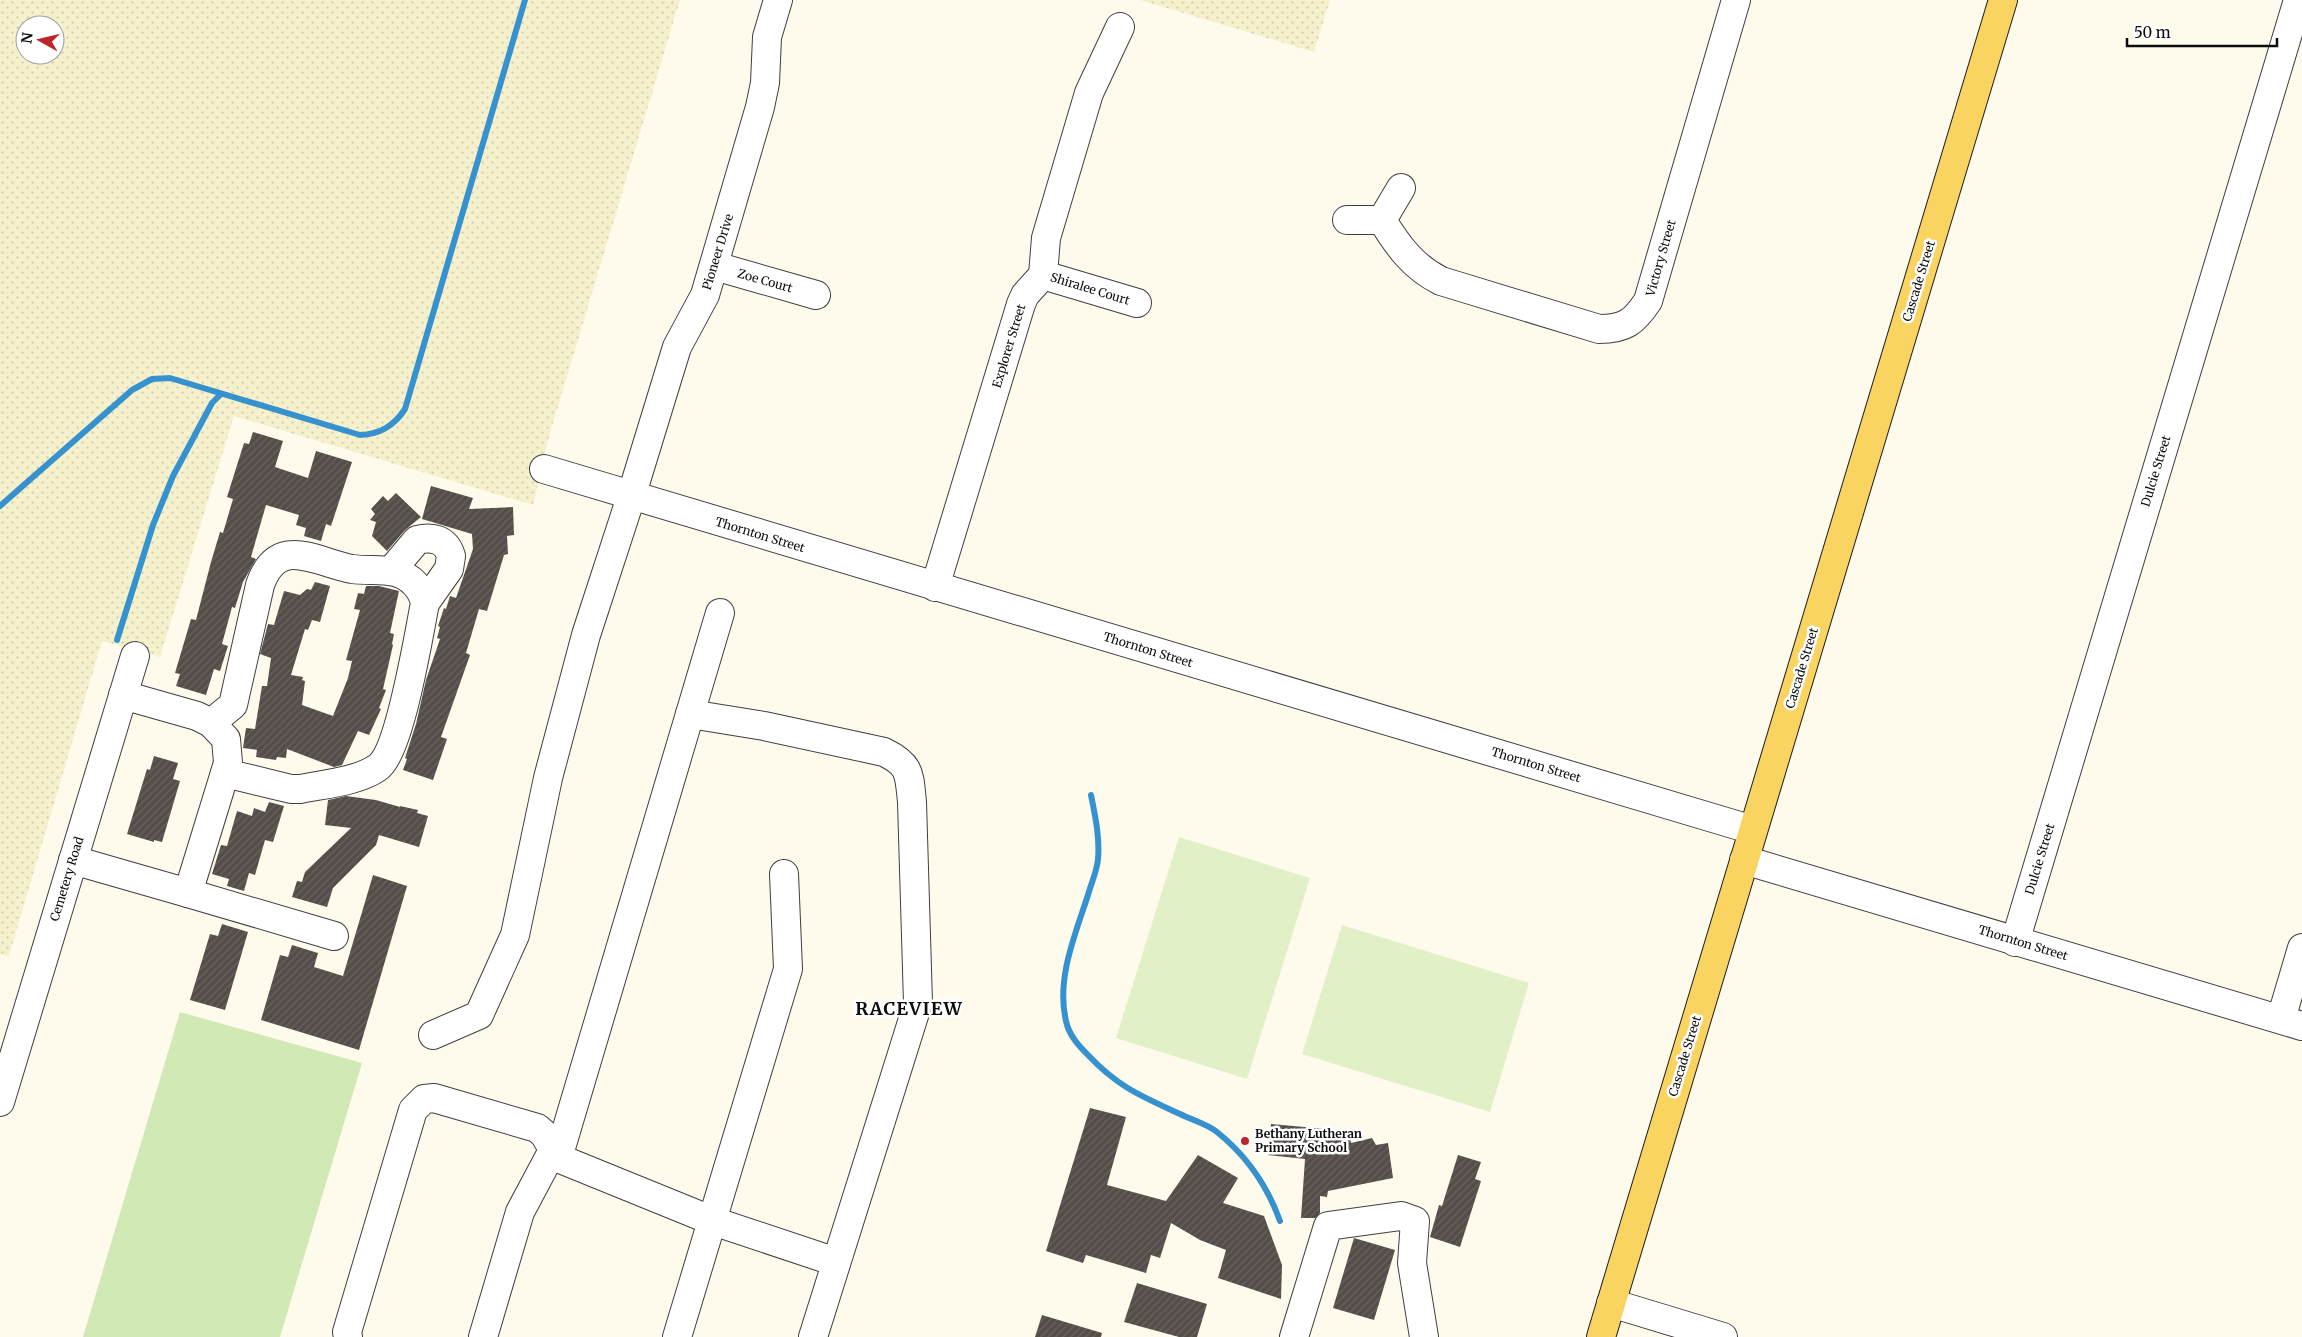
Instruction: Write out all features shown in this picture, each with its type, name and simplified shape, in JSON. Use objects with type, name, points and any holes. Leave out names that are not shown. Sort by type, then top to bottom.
[{"type":"main road","name":"Cascade Street","points":[[1601,1337],[2003,0]]},
{"type":"street","name":"Pioneer Drive","points":[[433,1035],[479,1016],[515,935],[553,759],[586,635],[632,497],[677,347],[705,295],[714,266],[760,108],[765,83],[767,37],[778,0]]},
{"type":"street","name":"Victory Street","points":[[1382,220],[1397,245],[1410,260],[1425,273],[1441,281],[1599,329],[1614,329],[1627,325],[1639,315],[1648,301],[1736,0]]},
{"type":"street","name":"Dulcie Street","points":[[2015,942],[2298,0]]},
{"type":"street","points":[[1044,275],[1046,238],[1089,93],[1120,27]]},
{"type":"street","points":[[1347,220],[1382,220],[1400,188]]},
{"type":"street","name":"Zoe Court","points":[[714,266],[816,295]]},
{"type":"street","name":"Shiralee Court","points":[[1044,275],[1137,303]]},
{"type":"street","name":"Explorer Street","points":[[935,587],[1021,304],[1025,295],[1044,275]]},
{"type":"street","name":"Thornton Street","points":[[544,469],[632,497],[1753,830]]},
{"type":"street","points":[[391,571],[417,540],[434,538],[443,543],[451,556],[449,569],[425,603]]},
{"type":"street","points":[[212,723],[233,704],[260,585],[264,572],[274,564],[292,554],[301,554],[350,569],[391,571],[402,574],[416,585],[423,595],[425,603],[408,696],[388,752],[380,767],[366,775],[300,790],[225,773]]},
{"type":"street","points":[[484,1337],[520,1212],[556,1154],[720,613]]},
{"type":"street","name":"Cemetery Road","points":[[0,1102],[135,656]]},
{"type":"street","points":[[123,695],[197,716],[212,723],[226,739],[228,763],[188,893]]},
{"type":"street","points":[[690,714],[764,726],[884,752],[900,760],[908,772],[912,802],[918,1003],[814,1337]]},
{"type":"street","points":[[73,860],[334,936]]},
{"type":"street","name":"Thornton Street","points":[[1744,860],[2015,942],[2291,1022]]},
{"type":"street","points":[[678,1337],[788,969],[784,874]]},
{"type":"street","points":[[2291,1022],[2302,948]]},
{"type":"street","points":[[348,1337],[347,1332],[414,1110],[424,1099],[434,1098],[537,1128],[544,1134],[556,1154],[713,1221],[836,1262]]},
{"type":"street","points":[[1294,1337],[1328,1226],[1401,1216],[1415,1221],[1412,1263],[1424,1337]]},
{"type":"street","points":[[1611,1303],[1723,1337]]},
{"type":"shaded area","points":[[0,0],[680,0],[548,440],[533,505],[234,416],[160,657],[102,641],[9,956],[0,954]]},
{"type":"shaded area","points":[[1140,0],[1330,0],[1314,52]]},
{"type":"green space","points":[[1179,837],[1310,878],[1247,1079],[1116,1038]]},
{"type":"green space","points":[[1342,925],[1529,983],[1490,1112],[1302,1054]]},
{"type":"green space","points":[[180,1012],[362,1063],[280,1337],[83,1337]]},
{"type":"building","points":[[253,432],[283,441],[275,467],[308,478],[316,451],[352,462],[331,526],[326,524],[321,541],[304,536],[306,528],[296,525],[299,515],[266,505],[251,557],[256,559],[243,582],[235,608],[232,607],[222,644],[228,646],[220,671],[214,669],[206,695],[176,686],[180,674],[175,673],[191,619],[196,620],[220,532],[223,533],[233,499],[227,497],[244,443],[249,444]]},
{"type":"building","points":[[431,486],[473,498],[469,509],[513,507],[514,535],[507,536],[508,554],[504,555],[487,611],[479,609],[466,653],[470,655],[441,737],[447,739],[433,780],[403,770],[407,759],[405,758],[416,724],[426,680],[440,639],[437,638],[440,627],[438,626],[450,596],[456,598],[473,549],[472,534],[422,519]]},
{"type":"building","points":[[396,493],[421,517],[405,530],[387,551],[372,536],[376,522],[370,520],[375,514],[371,509],[383,496],[388,501]]},
{"type":"building","points":[[315,582],[330,586],[320,622],[312,620],[308,630],[305,629],[291,675],[303,677],[302,680],[305,681],[302,705],[333,716],[348,678],[352,661],[346,660],[360,610],[354,609],[358,593],[364,594],[366,586],[379,586],[399,591],[390,633],[394,634],[393,645],[383,689],[386,690],[379,708],[381,709],[369,735],[358,731],[342,765],[334,767],[287,749],[286,758],[277,757],[276,760],[256,757],[257,750],[243,748],[246,728],[255,729],[262,686],[267,686],[271,658],[260,654],[268,624],[274,625],[284,591],[300,595],[307,589],[311,590]]},
{"type":"building","points":[[154,756],[178,763],[173,779],[180,781],[162,842],[154,840],[154,842],[127,834],[147,769],[150,770]]},
{"type":"building","points":[[346,796],[376,800],[418,810],[417,813],[428,816],[419,847],[379,835],[376,845],[333,888],[327,907],[292,897],[297,881],[302,882],[305,872],[351,828],[325,825],[328,800]]},
{"type":"building","points":[[269,802],[284,806],[273,842],[265,840],[255,875],[249,873],[244,891],[227,886],[229,879],[212,874],[221,845],[227,846],[237,811],[252,816],[254,808],[265,812]]},
{"type":"building","points":[[373,875],[407,886],[359,1050],[261,1020],[280,955],[288,957],[292,945],[318,953],[314,967],[343,976]]},
{"type":"building","points":[[222,924],[248,932],[225,1010],[190,1000],[210,934],[218,936]]},
{"type":"building","points":[[1090,1108],[1126,1117],[1107,1185],[1166,1201],[1198,1155],[1238,1178],[1223,1203],[1264,1216],[1282,1265],[1281,1299],[1218,1278],[1226,1250],[1200,1240],[1171,1223],[1160,1258],[1151,1255],[1146,1273],[1086,1255],[1083,1263],[1046,1251]]},
{"type":"building","points":[[1271,1124],[1349,1131],[1351,1143],[1372,1138],[1376,1145],[1388,1143],[1393,1178],[1328,1191],[1327,1197],[1320,1196],[1320,1213],[1315,1218],[1301,1218],[1305,1159],[1268,1155]]},
{"type":"building","points":[[1458,1155],[1481,1162],[1475,1179],[1481,1181],[1460,1247],[1430,1237],[1439,1205],[1442,1206]]},
{"type":"building","points":[[1354,1238],[1395,1250],[1374,1320],[1333,1308]]},
{"type":"building","points":[[1137,1283],[1207,1304],[1197,1337],[1179,1337],[1124,1322]]},
{"type":"building","points":[[1042,1315],[1102,1333],[1101,1337],[1035,1337]]},
{"type":"waterway","points":[[0,506],[132,390],[152,379],[170,378],[360,435],[380,431],[396,420],[405,409],[525,0]]},
{"type":"waterway","points":[[117,640],[153,525],[173,476],[212,403],[221,394]]},
{"type":"waterway","points":[[1091,795],[1098,835],[1098,859],[1068,957],[1065,973],[1064,1005],[1069,1031],[1084,1051],[1120,1083],[1153,1102],[1209,1127],[1228,1141],[1255,1172],[1269,1195],[1280,1221]]},
{"type":"place","name":"Bethany Lutheran Primary School","points":[[1245,1141]]},
{"type":"district","name":"RACEVIEW","points":[[909,1009]]}]
